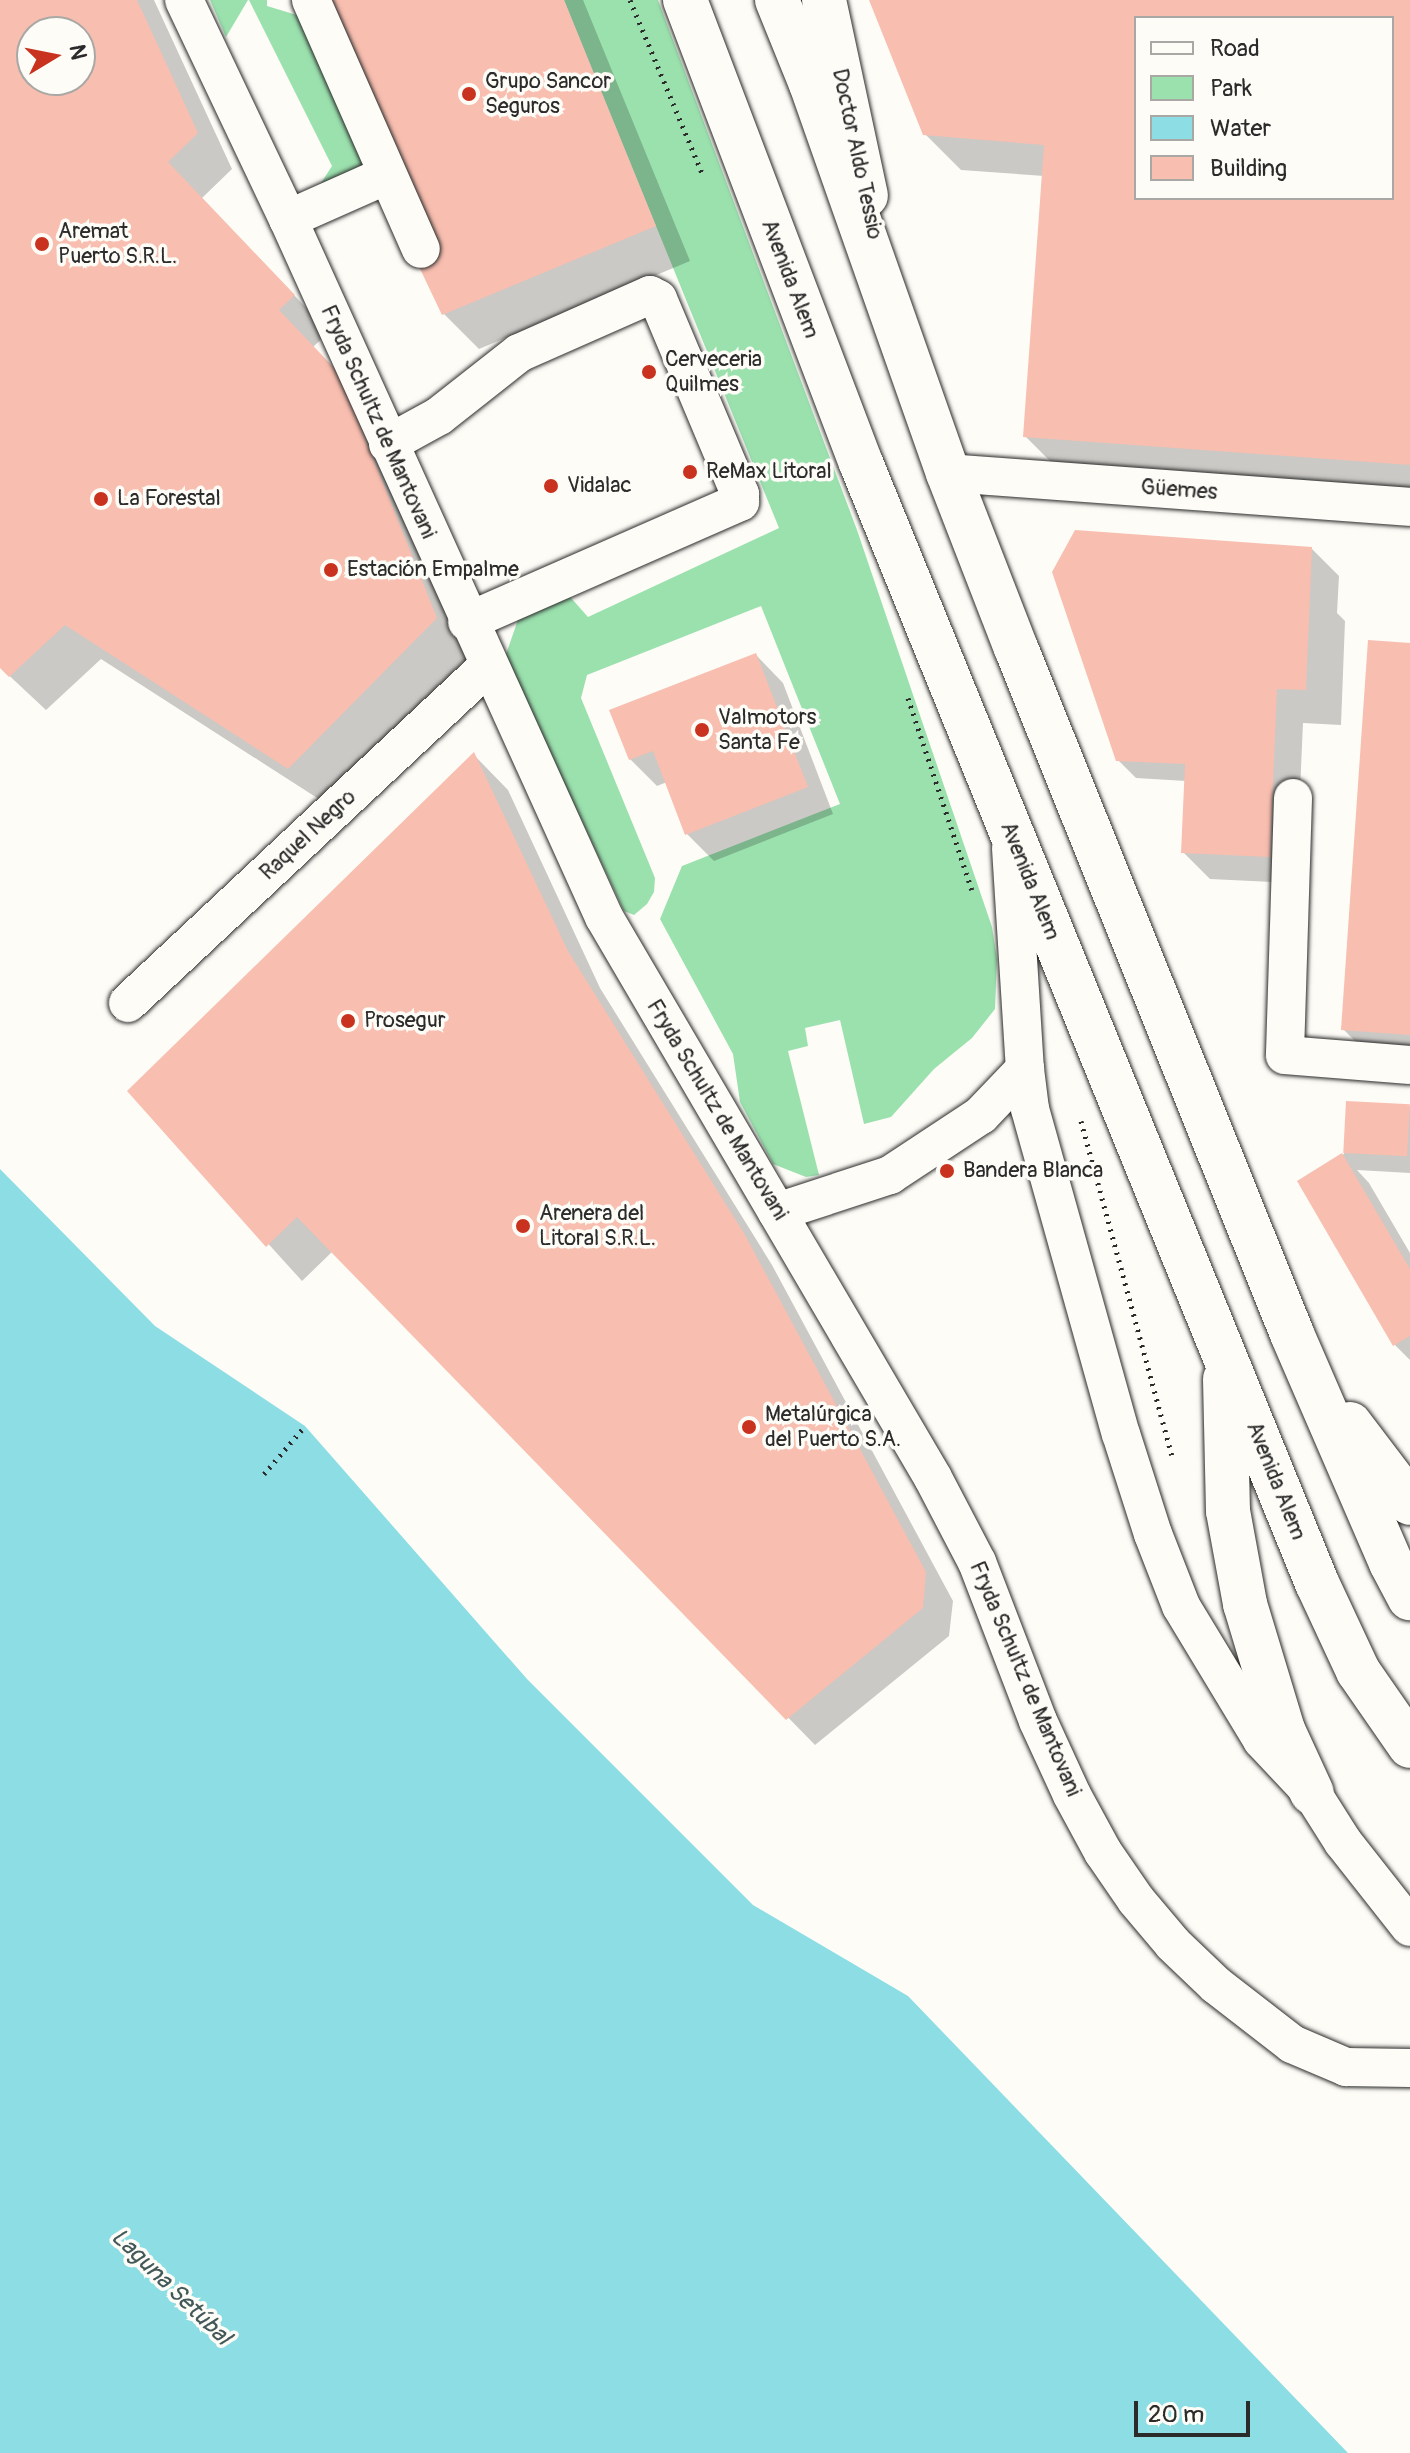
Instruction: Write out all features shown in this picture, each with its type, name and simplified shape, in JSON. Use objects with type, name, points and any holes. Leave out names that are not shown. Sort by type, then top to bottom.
[{"type":"main road","name":"Avenida Alem","points":[[685,0],[861,463],[1317,1583],[1358,1671],[1410,1746]]},
{"type":"main road","points":[[777,0],[811,84],[948,473],[1292,1334],[1391,1563],[1410,1598]]},
{"type":"main road","name":"Doctor Aldo Tessio","points":[[824,0],[890,308]]},
{"type":"main road","points":[[1292,1334],[1369,1453],[1410,1503]]},
{"type":"main road","points":[[1225,1353],[1228,1511],[1245,1604],[1283,1730],[1312,1793]]},
{"type":"street","name":"Fryda Schultz de Mantovani","points":[[184,0],[288,219],[467,622],[604,917],[892,1406],[969,1548],[1072,1795],[1136,1900],[1173,1944],[1216,1985],[1292,2044],[1346,2067],[1410,2068]]},
{"type":"street","points":[[311,0],[421,249]]},
{"type":"street","points":[[288,219],[387,175]]},
{"type":"street","points":[[388,444],[439,416],[519,353],[650,295],[658,299],[740,494],[740,502],[467,622]]},
{"type":"street","name":"Güemes","points":[[948,473],[1410,507]]},
{"type":"street","name":"Raquel Negro","points":[[128,1003],[488,666]]},
{"type":"street","points":[[1293,798],[1285,1055],[1410,1065]]},
{"type":"street","points":[[1010,833],[1030,1109],[1121,1434],[1181,1606],[1262,1740],[1312,1793],[1351,1852],[1410,1927]]},
{"type":"street","points":[[777,1212],[890,1175],[981,1115],[1025,1069]]},
{"type":"path","points":[[264,1474],[305,1426]]},
{"type":"green space","points":[[210,0],[248,0],[226,37]]},
{"type":"green space","points":[[249,0],[267,0],[267,6],[300,16],[373,172],[316,191],[332,166]]},
{"type":"green space","points":[[564,0],[658,0],[857,530],[992,927],[997,959],[995,1009],[972,1038],[934,1069],[891,1117],[864,1124],[840,1020],[805,1028],[808,1046],[788,1051],[819,1175],[806,1177],[773,1164],[740,1102],[733,1054],[660,919],[682,866],[840,804],[761,606],[587,675],[581,698],[655,878],[654,892],[647,904],[634,915],[624,911],[505,657],[520,614],[564,590],[588,617],[779,528]]},
{"type":"water","name":"Laguna Setúbal","points":[[0,1169],[155,1326],[305,1426],[527,1679],[753,1905],[908,1996],[1348,2453],[0,2453]]},
{"type":"building","points":[[0,0],[137,0],[198,133],[168,162],[295,295],[279,310],[339,373],[437,618],[288,769],[65,625],[9,677],[0,668]]},
{"type":"building","name":"Grupo Sancor Seguros","points":[[292,0],[564,0],[656,226],[442,315]]},
{"type":"building","points":[[869,0],[1410,0],[1410,465],[1023,437],[1044,145],[923,135]]},
{"type":"building","points":[[1075,530],[1312,547],[1306,690],[1277,689],[1270,857],[1181,853],[1185,764],[1116,761],[1052,572]]},
{"type":"building","points":[[1368,640],[1410,643],[1410,1035],[1341,1030]]},
{"type":"building","name":"Valmotors Santa Fe","points":[[756,653],[808,787],[685,835],[653,751],[629,760],[609,710]]},
{"type":"building","points":[[474,752],[568,951],[745,1235],[926,1572],[923,1608],[786,1720],[297,1217],[266,1247],[127,1091]]},
{"type":"building","points":[[1346,1101],[1410,1104],[1407,1156],[1343,1153]]},
{"type":"building","points":[[1342,1153],[1410,1269],[1410,1336],[1393,1346],[1297,1181]]},
{"type":"place","name":"Grupo Sancor Seguros","points":[[469,94]]},
{"type":"place","name":"Aremat Puerto S.R.L.","points":[[42,244]]},
{"type":"place","name":"Cerveceria Quilmes","points":[[649,372]]},
{"type":"place","name":"ReMax Litoral","points":[[690,472]]},
{"type":"place","name":"Vidalac","points":[[551,486]]},
{"type":"place","name":"La Forestal","points":[[101,499]]},
{"type":"place","name":"Estación Empalme","points":[[331,570]]},
{"type":"place","name":"Valmotors Santa Fe","points":[[702,730]]},
{"type":"place","name":"Prosegur","points":[[348,1021]]},
{"type":"place","name":"Bandera Blanca","points":[[947,1171]]},
{"type":"place","name":"Arenera del Litoral S.R.L.","points":[[523,1226]]},
{"type":"place","name":"Metalúrgica del Puerto S.A.","points":[[749,1427]]}]
